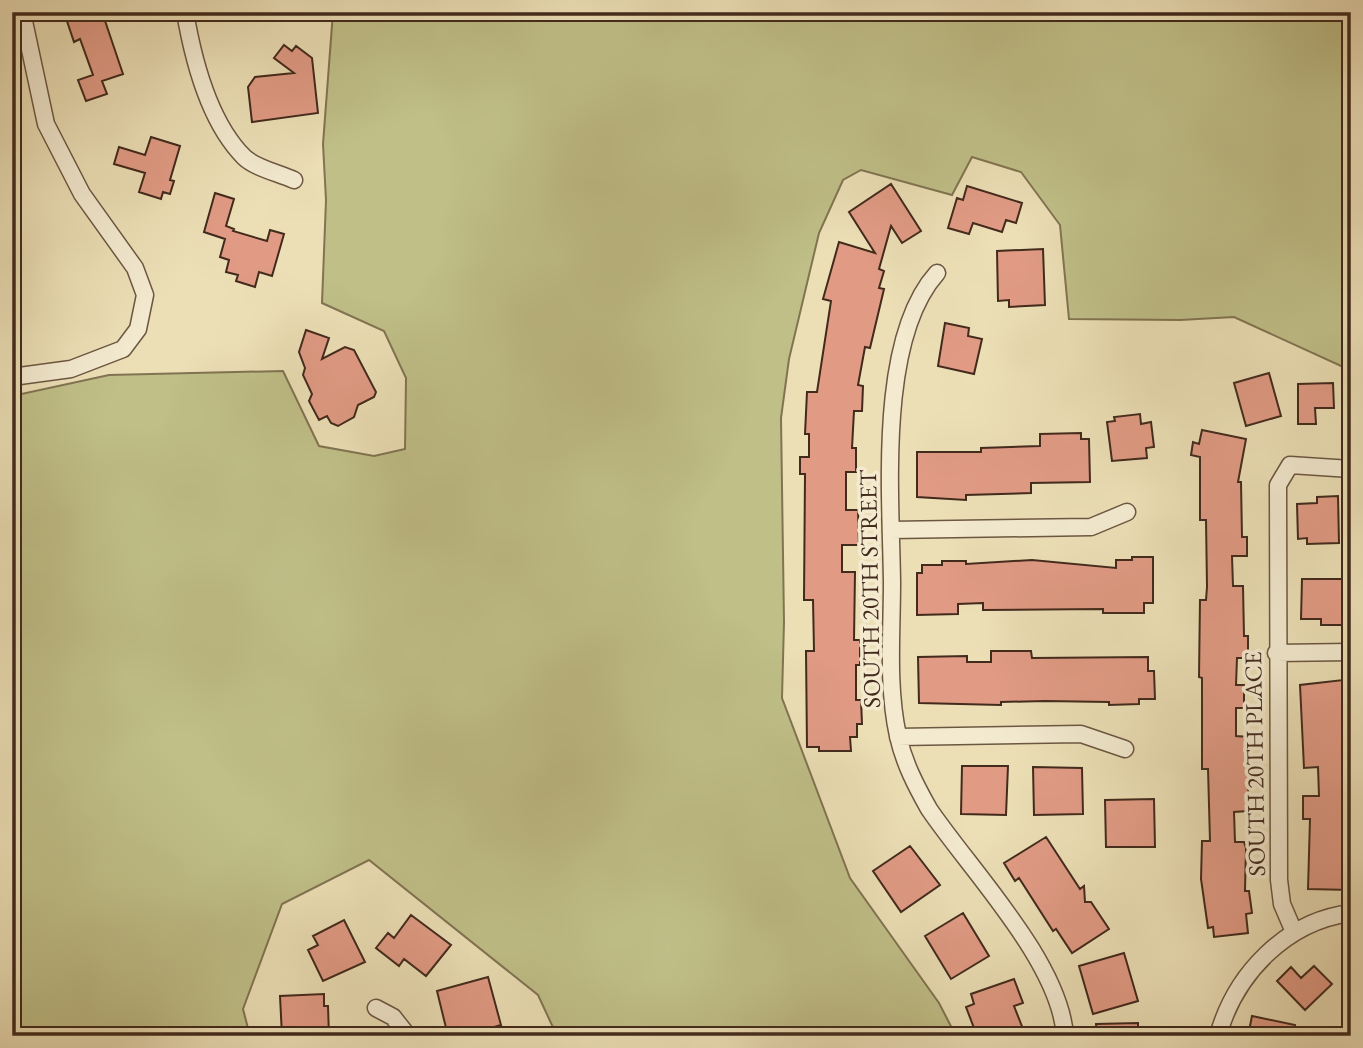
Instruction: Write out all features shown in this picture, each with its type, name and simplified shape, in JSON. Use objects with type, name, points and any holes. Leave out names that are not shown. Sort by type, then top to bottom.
[{"type":"street","points":[[12,377],[71,369],[123,349],[138,329],[145,295],[135,268],[82,194],[46,124],[22,12]]},
{"type":"street","points":[[185,12],[193,62],[216,115],[245,158],[293,180]]},
{"type":"street","name":"SOUTH 20TH STREET","points":[[937,273],[923,289],[914,306],[891,416],[892,682],[898,737],[915,783],[929,809],[1038,961],[1055,994],[1065,1036]]},
{"type":"street","name":"SOUTH 20TH PLACE","points":[[1294,932],[1282,904],[1279,889],[1276,653],[1278,485],[1290,465],[1351,469]]},
{"type":"street","points":[[891,530],[1091,527],[1126,512]]},
{"type":"street","points":[[1276,653],[1351,652]]},
{"type":"street","points":[[898,737],[1081,734],[1125,750]]},
{"type":"street","points":[[1218,1036],[1230,1003],[1249,973],[1277,945],[1294,932],[1325,919],[1351,913]]},
{"type":"street","points":[[376,1008],[393,1017],[408,1036]]},
{"type":"shaded area","points":[[333,12],[1351,12],[1351,366],[1341,366],[1234,317],[1180,320],[1069,319],[1060,225],[1021,172],[972,157],[952,195],[861,170],[843,180],[819,233],[789,359],[781,418],[784,622],[782,698],[850,878],[939,1003],[956,1036],[557,1036],[538,995],[369,860],[282,904],[243,1009],[250,1036],[12,1036],[12,396],[109,375],[283,371],[319,446],[374,456],[405,449],[406,378],[384,331],[322,303],[326,200],[323,144]]},
{"type":"building","points":[[83,12],[102,12],[123,74],[102,81],[107,94],[86,101],[78,80],[93,75],[80,39],[74,42],[66,18]]},
{"type":"building","points":[[284,45],[292,51],[296,46],[312,58],[318,113],[252,122],[248,87],[255,77],[294,73],[274,58]]},
{"type":"building","points":[[151,137],[180,146],[170,180],[174,181],[170,194],[163,192],[161,199],[139,192],[145,173],[114,164],[119,147],[145,155]]},
{"type":"building","points":[[891,184],[921,231],[902,243],[891,226],[879,269],[884,271],[879,288],[884,289],[870,348],[865,347],[858,385],[863,386],[862,411],[854,411],[852,448],[856,448],[856,472],[846,472],[846,510],[858,510],[859,545],[842,545],[842,572],[855,572],[854,640],[860,640],[860,665],[856,665],[856,700],[861,700],[862,724],[857,724],[857,737],[850,737],[851,751],[819,751],[819,747],[807,747],[806,651],[814,651],[813,600],[804,600],[805,474],[800,474],[800,457],[809,457],[809,434],[805,434],[807,392],[817,392],[831,301],[823,299],[839,242],[875,253],[849,212]]},
{"type":"building","points":[[967,186],[1022,203],[1016,223],[1006,220],[1002,232],[973,223],[969,234],[948,228],[957,198],[963,200]]},
{"type":"building","points":[[215,193],[234,199],[226,226],[234,229],[233,231],[267,241],[270,230],[284,234],[272,276],[259,272],[255,287],[236,281],[238,275],[226,272],[229,260],[220,257],[225,239],[204,232]]},
{"type":"building","points":[[1043,249],[1045,305],[1009,307],[1009,300],[998,301],[997,251]]},
{"type":"building","points":[[945,323],[969,328],[968,336],[982,339],[974,374],[938,366]]},
{"type":"building","points":[[306,330],[329,338],[322,359],[345,347],[354,350],[376,392],[374,397],[358,405],[354,417],[338,426],[331,423],[327,416],[319,420],[309,401],[312,394],[303,375],[305,368],[299,352]]},
{"type":"building","points":[[1269,373],[1281,416],[1246,426],[1234,383]]},
{"type":"building","points":[[1333,383],[1334,408],[1315,408],[1316,424],[1298,424],[1298,384]]},
{"type":"building","points":[[1140,414],[1141,424],[1151,422],[1154,447],[1146,448],[1147,458],[1112,461],[1107,422],[1115,421],[1114,417]]},
{"type":"building","points":[[1202,430],[1246,439],[1238,482],[1241,482],[1242,537],[1247,537],[1247,556],[1232,556],[1233,586],[1243,586],[1244,636],[1248,636],[1248,658],[1237,658],[1236,685],[1244,685],[1244,708],[1236,708],[1236,736],[1249,737],[1248,811],[1234,812],[1235,842],[1244,842],[1246,848],[1245,891],[1249,891],[1252,913],[1246,914],[1248,933],[1214,937],[1213,927],[1208,928],[1201,879],[1202,841],[1210,841],[1208,769],[1202,769],[1202,678],[1199,677],[1200,600],[1206,600],[1207,587],[1206,520],[1200,520],[1200,457],[1191,455],[1193,442],[1199,444]]},
{"type":"building","points":[[1081,433],[1081,439],[1089,439],[1090,482],[1031,483],[1031,493],[966,495],[966,500],[917,497],[917,452],[981,452],[981,448],[1040,446],[1040,434]]},
{"type":"building","points":[[1338,496],[1339,543],[1307,544],[1307,538],[1298,539],[1297,504],[1317,503],[1317,497]]},
{"type":"building","points":[[1132,557],[1153,557],[1153,603],[1144,603],[1144,613],[1103,613],[1103,609],[983,610],[983,603],[958,604],[958,614],[917,615],[917,573],[922,573],[922,565],[942,565],[942,561],[966,561],[966,564],[1032,560],[1116,568],[1116,560],[1132,560]]},
{"type":"building","points":[[1302,579],[1351,579],[1351,625],[1321,625],[1321,619],[1301,619]]},
{"type":"building","points":[[991,651],[1031,651],[1032,658],[1148,657],[1148,671],[1154,671],[1155,699],[1139,699],[1139,704],[1109,705],[1109,702],[1045,701],[1001,702],[1001,705],[919,703],[918,657],[967,656],[967,662],[991,662]]},
{"type":"building","points":[[1343,680],[1344,796],[1349,796],[1346,865],[1351,865],[1351,890],[1308,889],[1310,819],[1303,819],[1303,796],[1319,796],[1318,767],[1304,768],[1300,685]]},
{"type":"building","points":[[962,766],[1008,766],[1006,815],[961,814]]},
{"type":"building","points":[[1033,767],[1082,768],[1083,814],[1034,815]]},
{"type":"building","points":[[1154,799],[1155,847],[1106,847],[1105,800]]},
{"type":"building","points":[[1046,837],[1080,889],[1084,886],[1085,902],[1091,902],[1109,929],[1072,953],[1056,929],[1053,931],[1019,878],[1015,881],[1004,863]]},
{"type":"building","points":[[910,846],[940,885],[901,912],[873,871]]},
{"type":"building","points":[[963,913],[989,956],[951,979],[925,936]]},
{"type":"building","points":[[411,915],[451,945],[426,976],[404,959],[399,966],[376,948],[388,933],[394,938]]},
{"type":"building","points":[[344,920],[365,962],[323,981],[308,950],[318,945],[313,936]]},
{"type":"building","points":[[1124,953],[1138,1001],[1093,1014],[1079,966]]},
{"type":"building","points":[[1314,966],[1332,984],[1305,1010],[1277,981],[1291,967],[1301,978]]},
{"type":"building","points":[[488,977],[501,1025],[464,1036],[448,1036],[437,991]]},
{"type":"building","points":[[1014,979],[1023,1003],[1014,1006],[1023,1029],[1004,1036],[977,1036],[966,1007],[974,1004],[971,994]]},
{"type":"building","points":[[324,994],[324,1006],[328,1006],[329,1036],[282,1036],[280,996]]},
{"type":"building","points":[[1252,1016],[1295,1025],[1293,1036],[1248,1036]]},
{"type":"building","points":[[1138,1023],[1138,1036],[1097,1036],[1096,1024]]}]
